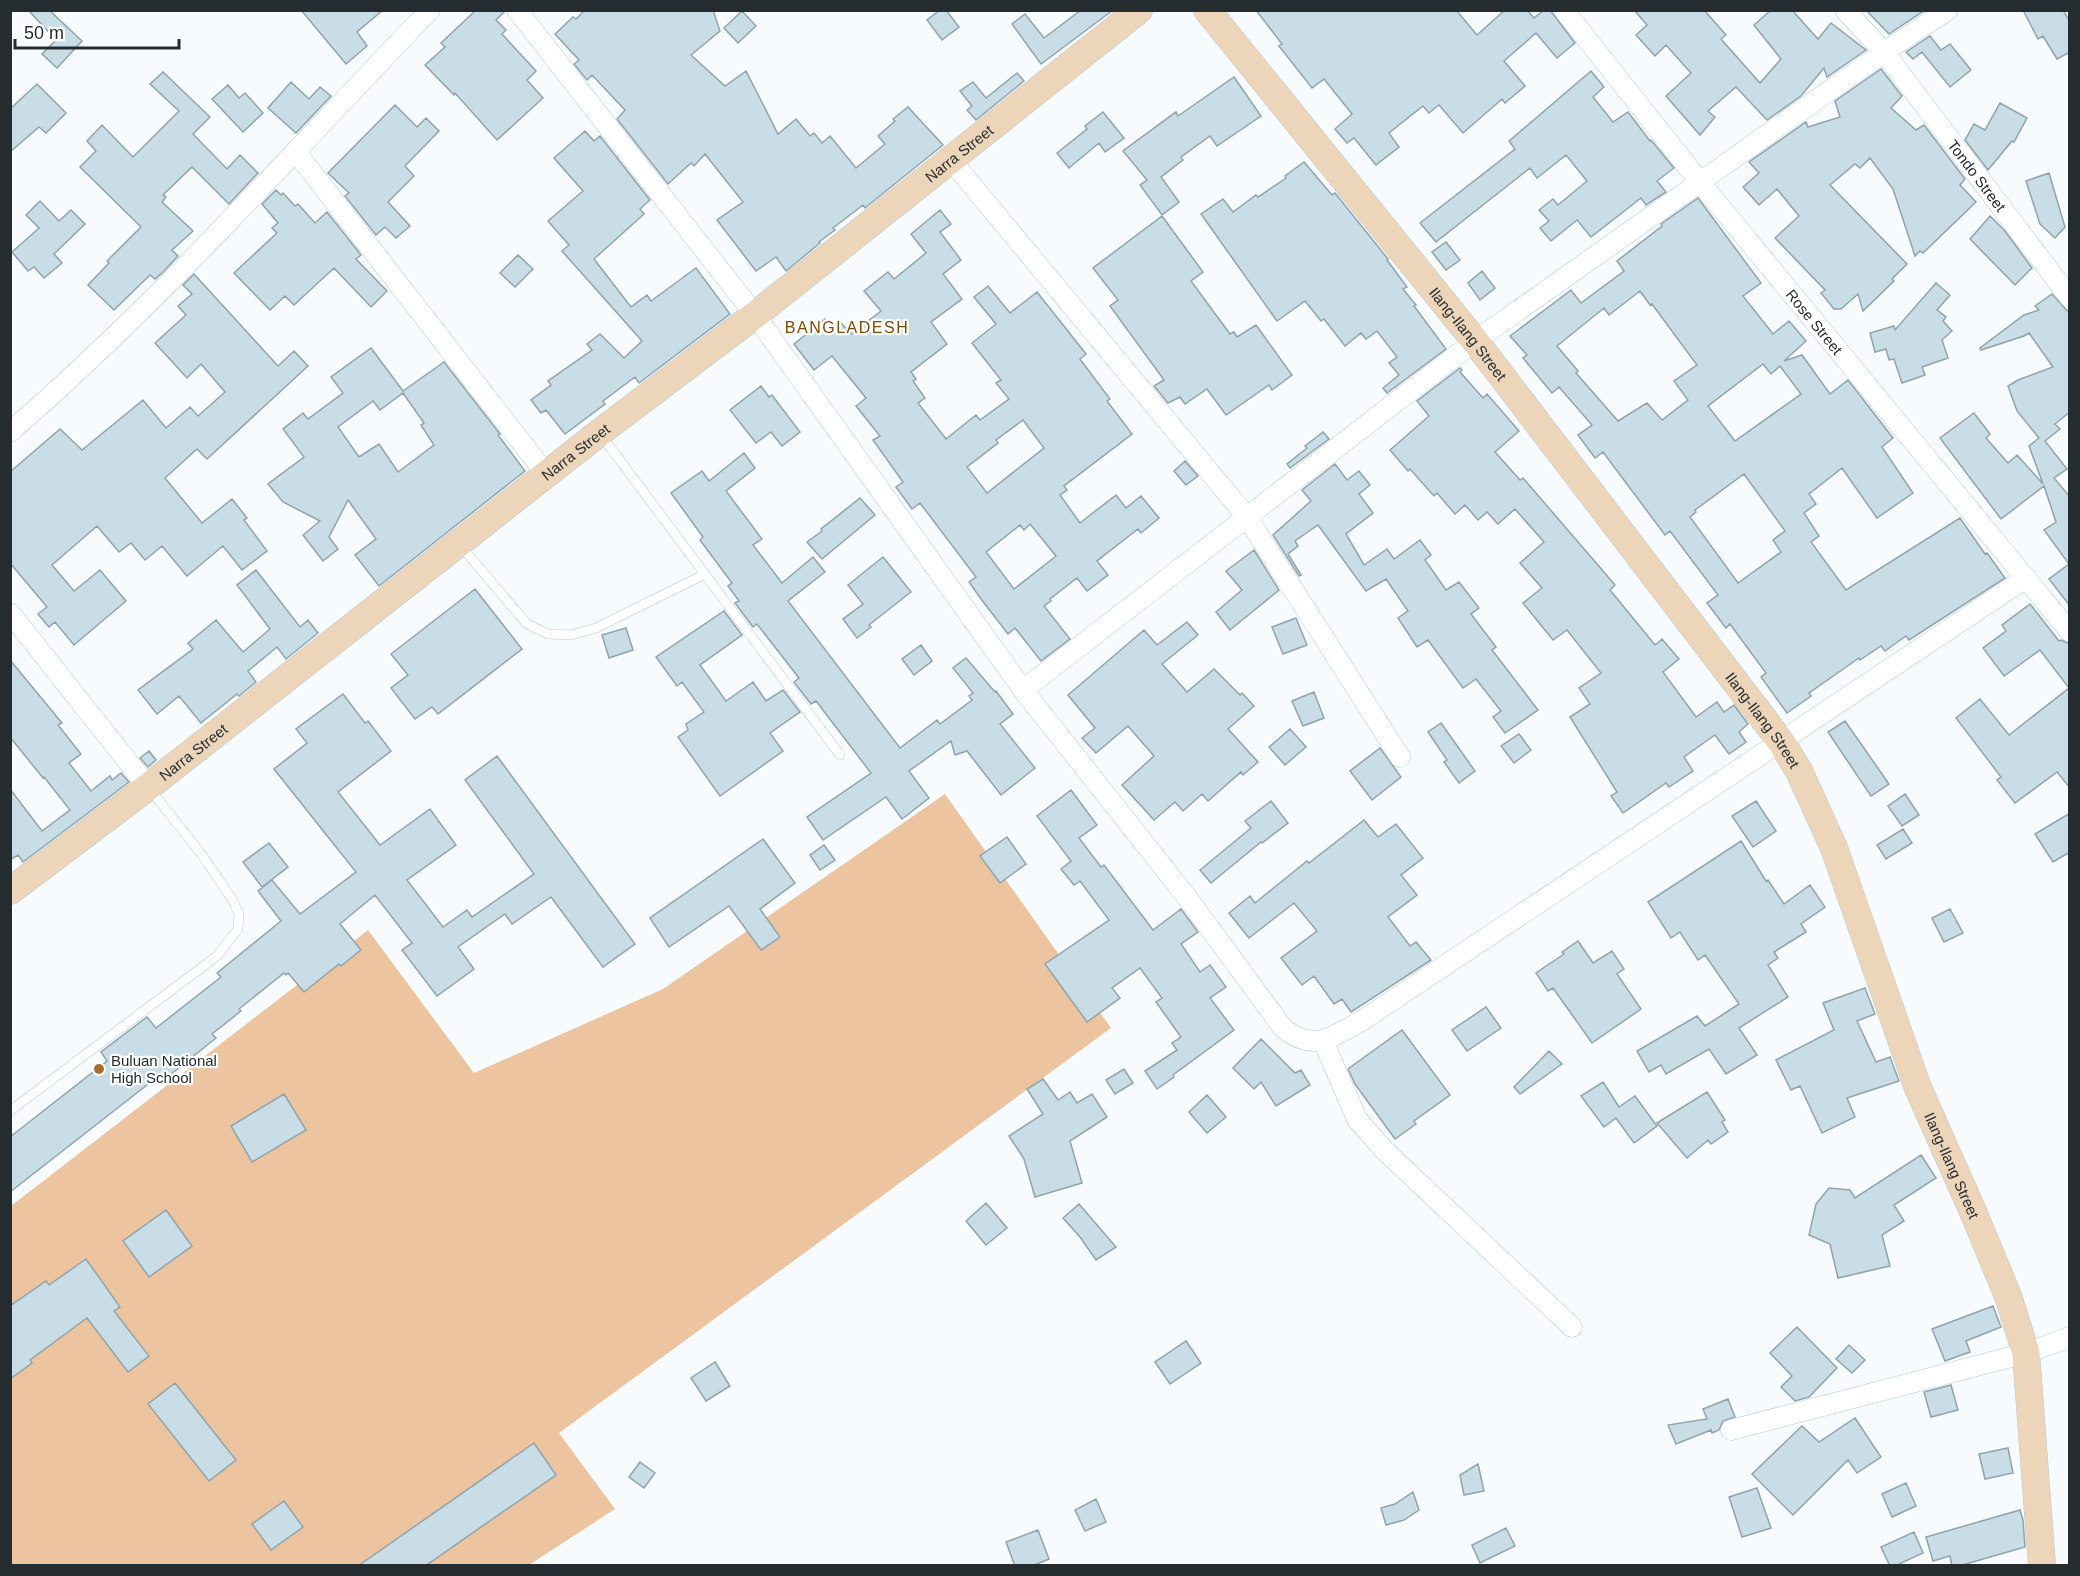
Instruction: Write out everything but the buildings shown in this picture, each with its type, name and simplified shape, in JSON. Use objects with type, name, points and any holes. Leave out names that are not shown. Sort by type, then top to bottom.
[{"type":"main road","name":"Narra Street","points":[[10,891],[148,787],[546,474],[755,315],[1138,10]]},
{"type":"main road","name":"Ilang-Ilang Street","points":[[1207,10],[1475,341],[1782,743],[1798,771],[1833,848],[1918,1088],[2008,1296],[2026,1353],[2042,1566]]},
{"type":"street","points":[[10,432],[62,388],[176,276],[430,10]]},
{"type":"street","points":[[517,10],[755,315],[1023,690],[1186,896],[1282,1028],[1295,1038],[1308,1042],[1323,1041],[1363,1020],[1782,743],[2026,578]]},
{"type":"street","name":"Rose Street","points":[[1564,10],[1699,181],[2026,578],[2067,623]]},
{"type":"street","name":"Tondo Street","points":[[1845,10],[1884,52],[2070,298]]},
{"type":"street","points":[[1023,690],[1475,341],[1699,181],[1948,10]]},
{"type":"street","points":[[296,152],[546,474]]},
{"type":"street","points":[[950,159],[1247,517],[1400,757]]},
{"type":"street","points":[[10,613],[148,787]]},
{"type":"street","points":[[1323,1041],[1357,1119],[1383,1149],[1572,1327]]},
{"type":"street","points":[[1731,1430],[2026,1353],[2070,1337]]},
{"type":"lane","points":[[599,433],[840,755]]},
{"type":"lane","points":[[458,543],[527,624],[548,634],[571,635],[596,628],[705,574]]},
{"type":"lane","points":[[10,1111],[217,956],[238,929],[239,914],[232,899],[202,855],[148,787]]},
{"type":"shaded area","points":[[945,794],[1111,1028],[559,1433],[615,1509],[529,1565],[11,1566],[11,1206],[368,930],[474,1073],[663,989]]},
{"type":"place","name":"Buluan National High School","points":[[99,1069]]},
{"type":"district","name":"BANGLADESH","points":[[847,327]]}]
